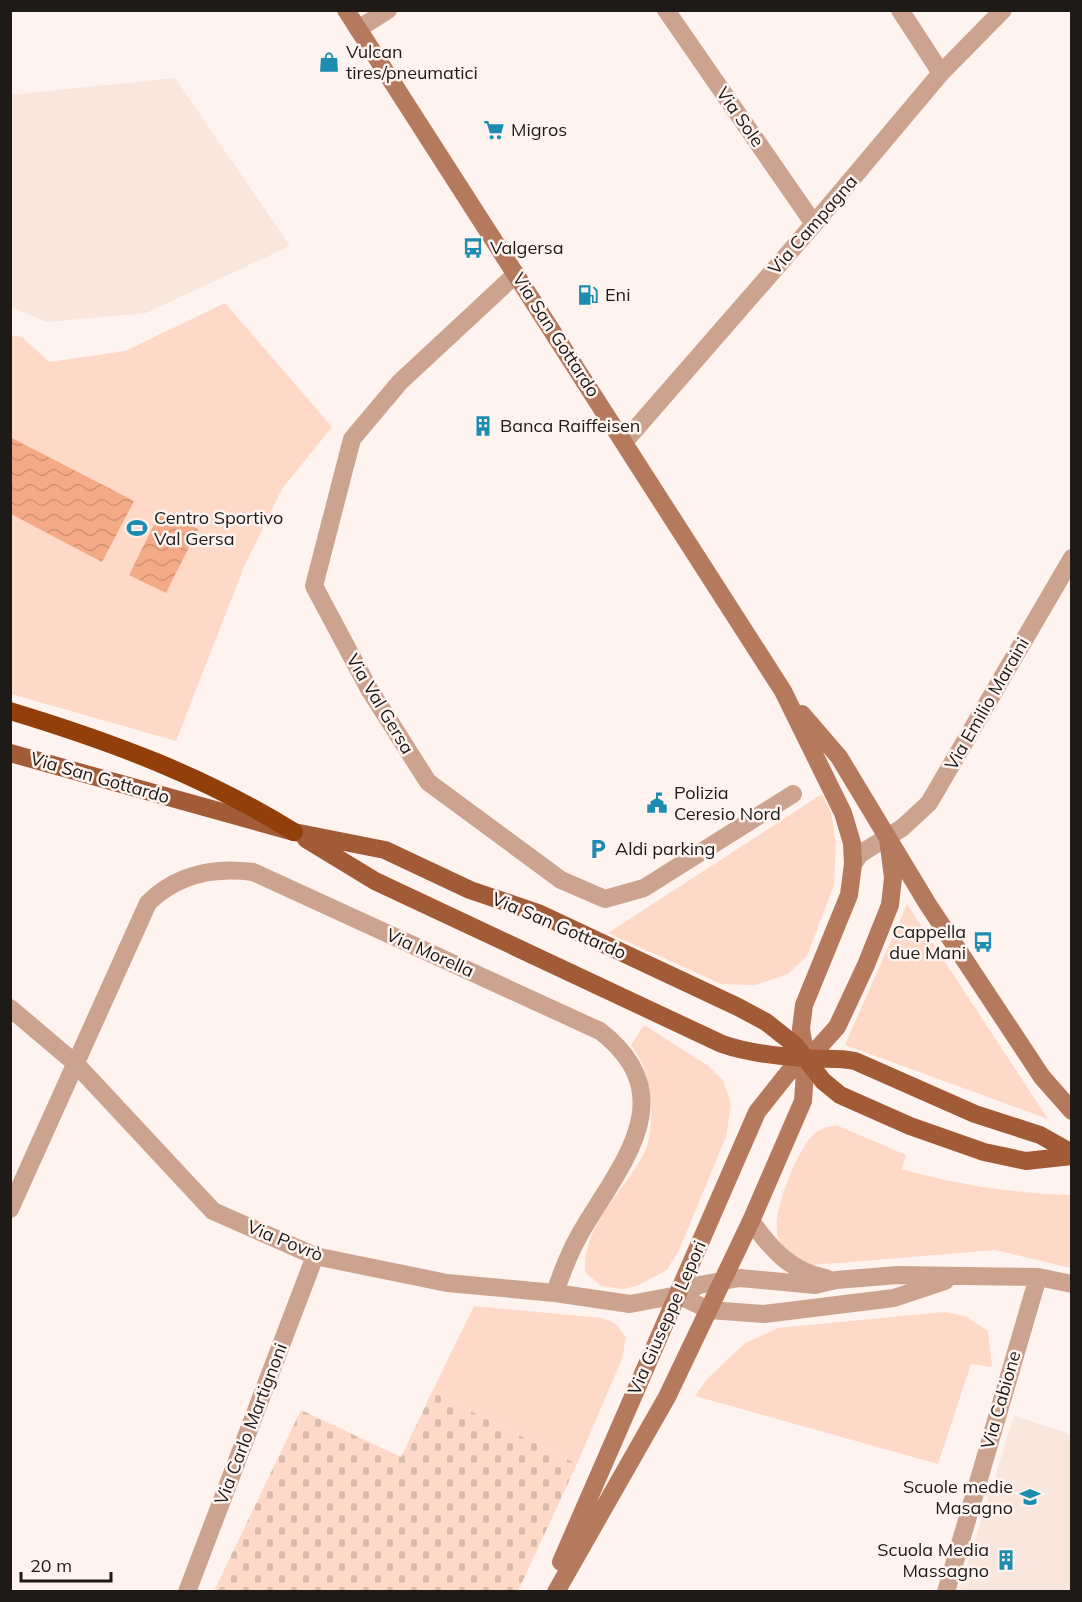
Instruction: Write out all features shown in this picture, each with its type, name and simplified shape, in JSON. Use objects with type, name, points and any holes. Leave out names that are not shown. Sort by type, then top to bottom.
[{"type":"highway","points":[[10,711],[155,760],[259,811],[294,832]]},
{"type":"main road","name":"Via San Gottardo","points":[[346,10],[625,441],[783,691],[843,813],[852,843],[854,864],[844,914],[804,1005],[801,1029],[806,1059]]},
{"type":"main road","name":"Via San Gottardo","points":[[783,691],[839,757],[927,903],[1042,1077],[1071,1112]]},
{"type":"main road","name":"Via San Gottardo","points":[[10,753],[294,832],[385,850],[470,890],[538,913],[766,1022],[795,1045],[823,1081],[840,1095],[910,1126],[984,1152],[1026,1161],[1071,1155]]},
{"type":"main road","name":"Via San Gottardo","points":[[294,832],[375,881],[722,1044],[762,1054],[806,1059],[835,1056],[855,1061],[975,1114],[1040,1135],[1071,1155]]},
{"type":"main road","name":"Via Giuseppe Lepori","points":[[549,1592],[757,1112],[788,1073],[806,1059],[837,1027],[883,925],[890,905],[893,878],[888,838]]},
{"type":"main road","name":"Via Giuseppe Lepori","points":[[556,1592],[667,1397],[751,1221],[803,1101],[806,1059]]},
{"type":"street","points":[[358,29],[388,10]]},
{"type":"street","name":"Via Sole","points":[[666,10],[814,224]]},
{"type":"street","points":[[900,10],[941,73]]},
{"type":"street","name":"Via Campagna","points":[[625,441],[814,224],[941,73],[1003,10]]},
{"type":"street","name":"Via Val Gersa","points":[[516,274],[400,382],[352,439],[314,586],[369,689],[428,783],[561,880],[606,898],[644,888],[793,794]]},
{"type":"street","name":"Via Emilio Maraini","points":[[854,864],[870,846],[888,838],[916,816],[938,790],[1071,558]]},
{"type":"street","name":"Via Morella","points":[[10,1209],[148,903],[159,892],[210,870],[227,868],[253,872],[590,1026],[620,1046],[631,1064],[641,1091],[642,1109],[638,1132],[631,1148],[580,1234],[565,1264],[555,1293]]},
{"type":"street","name":"Via Povrò","points":[[10,1008],[75,1063],[213,1211],[315,1256],[447,1283],[555,1293],[630,1304],[678,1295],[699,1285],[740,1278],[815,1285],[836,1280]]},
{"type":"street","points":[[751,1221],[790,1266],[813,1276],[836,1280],[898,1275],[954,1278],[1038,1277],[1071,1284]]},
{"type":"street","name":"Via Carlo Martignoni","points":[[187,1592],[315,1256]]},
{"type":"street","name":"Via Cabione","points":[[946,1592],[1038,1277]]},
{"type":"street","points":[[678,1295],[709,1310],[764,1314],[894,1298],[954,1278]]},
{"type":"shaded area","points":[[175,78],[290,246],[146,313],[47,322],[11,307],[11,95]]},
{"type":"shaded area","name":"Scuole medie Masagno","points":[[1014,1416],[1071,1434],[1071,1591],[959,1591]]},
{"type":"green space","name":"Centro Sportivo Val Gersa","points":[[225,303],[332,427],[282,489],[244,567],[176,741],[11,694],[10,335],[22,337],[49,362],[125,351]]},
{"type":"green space","points":[[822,794],[831,813],[836,844],[834,885],[807,956],[788,974],[756,985],[721,984],[608,933]]},
{"type":"green space","points":[[907,904],[1048,1119],[845,1045]]},
{"type":"green space","points":[[644,1025],[707,1065],[723,1080],[731,1104],[726,1137],[679,1250],[667,1270],[637,1286],[623,1289],[601,1286],[585,1272],[586,1255],[597,1224],[643,1155],[650,1134],[649,1087],[642,1063],[631,1045]]},
{"type":"green space","points":[[836,1125],[906,1155],[902,1169],[943,1180],[985,1187],[1071,1195],[1071,1268],[995,1250],[813,1265],[797,1257],[784,1247],[778,1237],[777,1227],[781,1200],[792,1170],[805,1145],[817,1132]]},
{"type":"green space","points":[[474,1306],[602,1318],[616,1324],[626,1337],[622,1359],[577,1464],[432,1392]]},
{"type":"green space","points":[[944,1312],[965,1316],[988,1331],[992,1367],[971,1364],[938,1464],[695,1396],[707,1379],[744,1344],[778,1328]]},
{"type":"green space","points":[[432,1392],[577,1464],[518,1591],[214,1591],[301,1410],[401,1457]]},
{"type":"water","points":[[10,437],[134,501],[102,562],[11,514]]},
{"type":"water","points":[[161,511],[198,529],[166,593],[129,575]]},
{"type":"place","name":"Vulcan tires/pneumatici","points":[[329,62]]},
{"type":"place","name":"Migros","points":[[494,130]]},
{"type":"place","name":"Valgersa","points":[[473,248]]},
{"type":"place","name":"Eni","points":[[588,295]]},
{"type":"place","name":"Banca Raiffeisen","points":[[483,426]]},
{"type":"place","name":"Centro Sportivo Val Gersa","points":[[137,528]]},
{"type":"place","name":"Polizia Ceresio Nord","points":[[657,803]]},
{"type":"place","name":"Aldi parking","points":[[598,849]]},
{"type":"place","name":"Cappella due Mani","points":[[983,942]]},
{"type":"place","name":"Scuole medie Masagno","points":[[1030,1497]]},
{"type":"place","name":"Scuola Media Massagno","points":[[1006,1560]]}]
